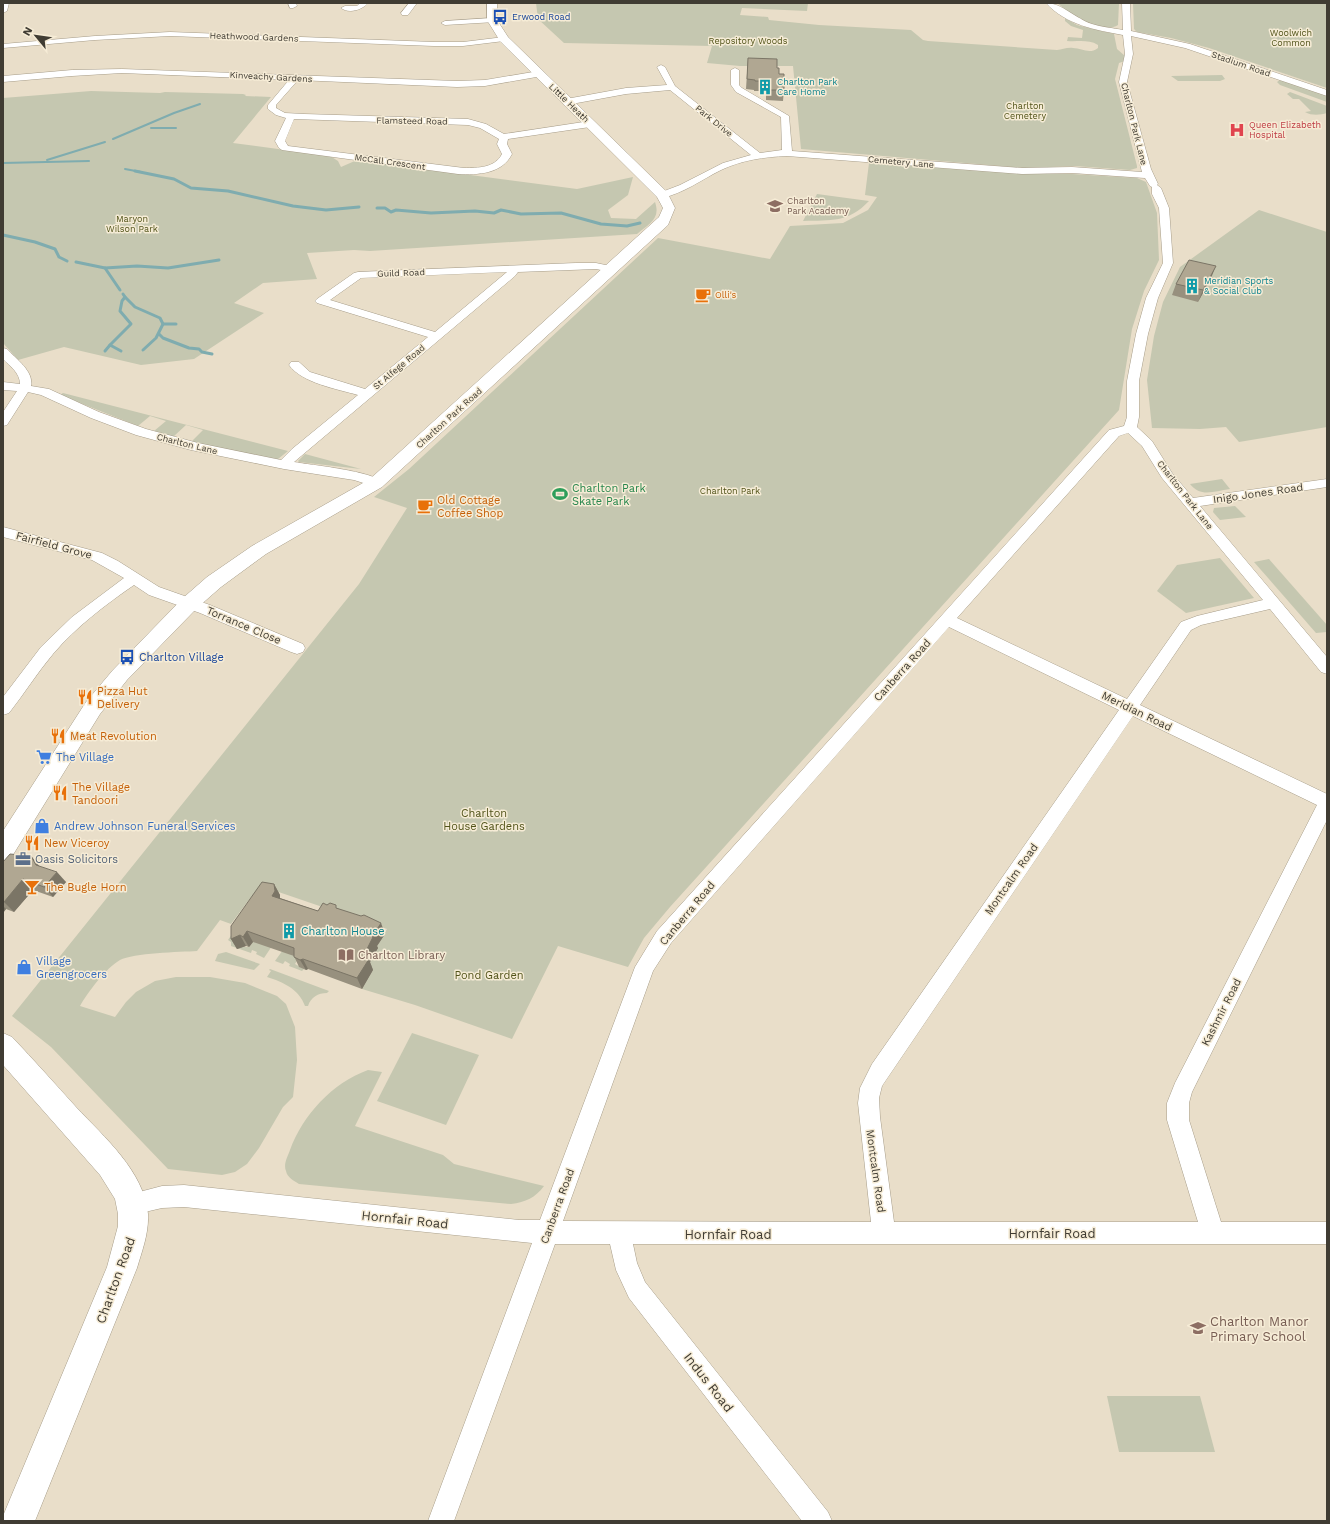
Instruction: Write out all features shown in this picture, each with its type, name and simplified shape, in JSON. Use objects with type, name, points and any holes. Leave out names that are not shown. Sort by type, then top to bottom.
[{"type":"main road","points":[[492,3],[492,20]]},
{"type":"main road","name":"Little Heath","points":[[492,20],[504,40],[662,195]]},
{"type":"main road","name":"Charlton Park Road","points":[[190,603],[214,582],[259,550],[376,483],[611,270],[666,217],[669,208],[662,195]]},
{"type":"main road","points":[[3,851],[93,708],[120,675],[190,603]]},
{"type":"main road","name":"Charlton Road","points":[[3,1046],[110,1165],[123,1183],[132,1204],[132,1236],[122,1268],[18,1521]]},
{"type":"street","points":[[3,11],[4,3]]},
{"type":"street","points":[[345,8],[359,8],[364,3]]},
{"type":"street","points":[[405,13],[413,3]]},
{"type":"street","name":"Stadium Road","points":[[1050,3],[1065,14],[1085,25],[1104,30],[1154,38],[1207,53],[1327,93]]},
{"type":"street","name":"Charlton Park Lane","points":[[1126,3],[1127,43],[1129,54],[1122,82],[1148,175],[1156,188],[1157,195],[1162,202],[1165,214],[1168,263],[1152,298],[1142,334],[1133,381],[1133,417],[1130,428],[1148,444],[1167,476],[1327,668]]},
{"type":"street","points":[[445,23],[492,20]]},
{"type":"street","name":"Heathwood Gardens","points":[[3,46],[95,38],[170,34],[434,44],[463,44],[504,40]]},
{"type":"street","name":"Stadium Road","points":[[1127,43],[1134,40],[1154,38]]},
{"type":"street","name":"Park Drive","points":[[661,67],[672,87],[757,156]]},
{"type":"street","points":[[735,70],[735,86],[786,116],[787,153]]},
{"type":"street","name":"Kinveachy Gardens","points":[[3,79],[72,73],[122,71],[457,84],[485,83],[539,74]]},
{"type":"street","name":"Flamsteed Road","points":[[295,78],[272,105],[274,112],[291,116],[425,122],[468,122],[483,126],[504,137]]},
{"type":"street","points":[[566,102],[626,91],[672,87]]},
{"type":"street","name":"McCall Crescent","points":[[291,116],[280,140],[282,146],[285,148],[458,171],[481,170],[502,162],[506,158],[507,154],[502,144],[504,137]]},
{"type":"street","points":[[504,137],[590,124]]},
{"type":"street","name":"Cemetery Lane","points":[[662,195],[687,185],[729,163],[757,156],[787,153],[983,169],[1022,171],[1072,170],[1148,175]]},
{"type":"street","name":"Guild Road","points":[[437,336],[321,301],[358,275],[589,266],[611,270]]},
{"type":"street","name":"St Alfege Road","points":[[284,465],[297,452],[511,274],[514,268]]},
{"type":"street","points":[[3,352],[24,375],[26,381],[25,388],[3,422]]},
{"type":"street","points":[[295,365],[306,375],[367,394]]},
{"type":"street","name":"Charlton Lane","points":[[3,386],[45,392],[95,415],[141,432],[196,447],[284,465],[356,476],[376,483]]},
{"type":"street","name":"Canberra Road","points":[[441,1521],[643,974],[664,938],[1114,433],[1130,428]]},
{"type":"street","name":"Inigo Jones Road","points":[[1190,503],[1327,483]]},
{"type":"street","name":"Fairfield Grove","points":[[3,532],[79,550],[97,556],[113,564],[154,591],[190,603]]},
{"type":"street","points":[[3,709],[47,651],[68,630],[102,601],[134,578]]},
{"type":"street","name":"Torrance Close","points":[[190,603],[297,648]]},
{"type":"street","name":"Montcalm Road","points":[[884,1234],[869,1117],[868,1099],[871,1085],[1186,626],[1197,620],[1274,603]]},
{"type":"street","name":"Meridian Road","points":[[947,620],[1327,802]]},
{"type":"street","name":"Kashmir Road","points":[[1212,1232],[1178,1120],[1178,1104],[1182,1090],[1327,802]]},
{"type":"street","name":"Hornfair Road","points":[[132,1204],[162,1197],[184,1196],[519,1231],[621,1234],[1327,1233]]},
{"type":"street","name":"Indus Road","points":[[621,1234],[626,1271],[637,1290],[819,1521]]},
{"type":"green space","name":"Charlton Cemetery","points":[[536,3],[808,3],[807,11],[742,8],[740,15],[768,17],[769,20],[819,25],[911,30],[923,40],[928,41],[1057,50],[1076,48],[1092,51],[1098,48],[1098,45],[1090,42],[1067,41],[1068,37],[1082,38],[1083,30],[1071,26],[1065,21],[1065,18],[1077,25],[1114,34],[1117,49],[1125,56],[1125,61],[1119,63],[1115,79],[1137,168],[1130,170],[1075,166],[1025,168],[801,149],[793,66],[740,66],[707,63],[712,46],[564,43],[538,19]]},
{"type":"green space","points":[[1058,3],[1119,3],[1118,25],[1112,27],[1095,26],[1077,18]]},
{"type":"green space","name":"Woolwich Common","points":[[1133,3],[1327,3],[1327,88],[1209,48],[1171,38],[1137,32],[1134,29]]},
{"type":"green space","points":[[1222,75],[1225,79],[1220,81],[1178,81],[1171,76]]},
{"type":"green space","points":[[1280,80],[1327,96],[1327,102],[1280,85],[1277,82]]},
{"type":"green space","name":"Maryon Wilson Park","points":[[91,91],[243,94],[246,95],[245,96],[271,97],[233,143],[330,156],[338,161],[341,167],[357,160],[577,189],[633,177],[628,195],[608,210],[611,218],[636,219],[655,202],[656,213],[653,221],[637,234],[370,251],[354,250],[307,253],[317,279],[263,283],[234,303],[264,313],[194,359],[141,365],[64,347],[18,360],[3,343],[3,98]]},
{"type":"green space","points":[[1290,92],[1327,106],[1327,113],[1316,115],[1305,112],[1311,111],[1299,99],[1293,99],[1287,94]]},
{"type":"green space","name":"Charlton Park","points":[[869,163],[1029,174],[1072,174],[1137,178],[1146,182],[1157,213],[1159,260],[1144,291],[1132,329],[1119,410],[670,907],[644,938],[628,967],[558,946],[512,1039],[415,1005],[362,989],[373,970],[367,968],[371,963],[368,961],[387,929],[261,886],[231,924],[220,920],[197,951],[157,953],[120,960],[98,981],[80,1006],[115,1017],[126,1002],[136,992],[155,981],[176,977],[210,977],[245,983],[277,996],[286,1004],[295,1027],[297,1060],[293,1097],[283,1107],[259,1148],[247,1164],[235,1172],[222,1175],[168,1169],[51,1047],[12,1016],[359,584],[407,508],[374,497],[409,469],[658,238],[770,259],[790,226],[843,223],[868,210],[877,197],[865,195]]},
{"type":"green space","points":[[817,194],[869,201],[854,213],[846,217],[831,220],[803,221]]},
{"type":"green space","points":[[1259,210],[1327,232],[1327,427],[1239,442],[1226,427],[1200,429],[1152,428],[1147,380],[1154,336],[1163,302],[1180,267]]},
{"type":"green space","points":[[63,393],[288,451],[278,459],[272,459],[191,442],[203,430],[186,425],[173,437],[154,431],[166,421],[150,416],[138,426],[60,395]]},
{"type":"green space","points":[[305,454],[361,469],[299,462],[298,461]]},
{"type":"green space","points":[[1222,479],[1230,489],[1203,492],[1194,488],[1190,484]]},
{"type":"green space","points":[[1235,506],[1246,517],[1220,520],[1213,512],[1214,508]]},
{"type":"green space","points":[[1220,558],[1254,598],[1186,613],[1157,591],[1177,565]]},
{"type":"green space","points":[[1269,559],[1327,625],[1327,632],[1316,633],[1254,562]]},
{"type":"green space","points":[[241,921],[243,947],[249,947],[256,937],[274,943],[264,958],[252,950],[251,953],[231,946],[231,942],[228,940]]},
{"type":"green space","points":[[285,947],[302,953],[295,964],[304,969],[302,971],[289,966],[290,964],[285,961],[283,964],[275,961]]},
{"type":"green space","points":[[226,952],[260,964],[254,970],[215,961],[218,954]]},
{"type":"green space","points":[[270,969],[329,991],[327,993],[315,996],[308,1006],[305,1006],[299,995],[290,987],[267,977],[271,971],[269,970]]},
{"type":"green space","points":[[412,1033],[479,1055],[446,1125],[377,1101]]},
{"type":"green space","points":[[368,1070],[382,1072],[355,1126],[443,1155],[454,1164],[544,1186],[530,1199],[511,1204],[299,1184],[295,1182],[289,1177],[285,1168],[285,1163],[303,1125],[320,1102],[331,1092],[342,1083]]},
{"type":"green space","points":[[1107,1396],[1200,1396],[1215,1452],[1119,1452]]},
{"type":"building","points":[[748,58],[777,59],[779,74],[784,74],[784,90],[767,90],[767,81],[747,79]]},
{"type":"building","points":[[1189,260],[1216,266],[1203,290],[1176,284]]},
{"type":"building","points":[[10,854],[31,856],[36,865],[57,872],[44,887],[23,879],[4,902],[3,862]]},
{"type":"building","points":[[262,882],[274,884],[275,891],[272,896],[318,911],[323,903],[327,905],[330,903],[336,905],[336,908],[361,916],[364,915],[381,923],[372,937],[363,957],[369,959],[357,978],[303,959],[300,960],[294,957],[294,948],[247,931],[243,937],[240,935],[231,939],[231,926]]},
{"type":"waterway","points":[[113,139],[174,113],[200,104]]},
{"type":"waterway","points":[[151,128],[176,128]]},
{"type":"waterway","points":[[47,160],[105,142]]},
{"type":"waterway","points":[[3,163],[89,161]]},
{"type":"waterway","points":[[125,169],[141,172]]},
{"type":"waterway","points":[[135,171],[174,179],[191,188],[228,191],[293,206],[326,210],[359,207]]},
{"type":"waterway","points":[[377,208],[385,208],[391,212],[396,210],[431,213],[475,211],[494,213],[501,210],[521,214],[561,213],[601,224],[627,226],[640,223]]},
{"type":"waterway","points":[[3,235],[35,242],[55,249],[59,257],[67,261]]},
{"type":"waterway","points":[[105,268],[137,266],[168,268],[219,260]]},
{"type":"waterway","points":[[76,262],[105,268]]},
{"type":"waterway","points":[[105,268],[120,290]]},
{"type":"waterway","points":[[110,345],[131,324],[120,311],[122,301],[125,297]]},
{"type":"waterway","points":[[125,297],[135,307],[160,318],[163,324]]},
{"type":"waterway","points":[[143,350],[156,338],[163,324]]},
{"type":"waterway","points":[[163,324],[176,324]]},
{"type":"waterway","points":[[159,334],[163,338],[189,348],[199,349],[202,352],[212,354]]},
{"type":"waterway","points":[[105,351],[110,345]]},
{"type":"waterway","points":[[110,345],[121,351]]},
{"type":"place","name":"Erwood Road","points":[[500,17]]},
{"type":"place","name":"Charlton Park Care Home","points":[[765,87]]},
{"type":"place","name":"Queen Elizabeth Hospital","points":[[1237,130]]},
{"type":"place","name":"Charlton Park Academy","points":[[775,206]]},
{"type":"place","name":"Meridian Sports & Social Club","points":[[1192,286]]},
{"type":"place","name":"Olli's","points":[[703,295]]},
{"type":"place","name":"Charlton Park Skate Park","points":[[560,494]]},
{"type":"place","name":"Old Cottage Coffee Shop","points":[[425,506]]},
{"type":"place","name":"Charlton Village","points":[[127,657]]},
{"type":"place","name":"Pizza Hut Delivery","points":[[85,697]]},
{"type":"place","name":"Meat Revolution","points":[[58,736]]},
{"type":"place","name":"The Village","points":[[44,757]]},
{"type":"place","name":"The Village Tandoori","points":[[60,793]]},
{"type":"place","name":"Andrew Johnson Funeral Services","points":[[42,826]]},
{"type":"place","name":"New Viceroy","points":[[32,843]]},
{"type":"place","name":"Oasis Solicitors","points":[[23,859]]},
{"type":"place","name":"The Bugle Horn","points":[[32,887]]},
{"type":"place","name":"Charlton House","points":[[289,931]]},
{"type":"place","name":"Charlton Library","points":[[346,955]]},
{"type":"place","name":"Village Greengrocers","points":[[24,967]]},
{"type":"place","name":"Charlton Manor Primary School","points":[[1198,1328]]},
{"type":"park label","name":"Repository Woods","points":[[748,41]]},
{"type":"park label","name":"Charlton House Gardens","points":[[484,819]]},
{"type":"park label","name":"Pond Garden","points":[[489,975]]}]
